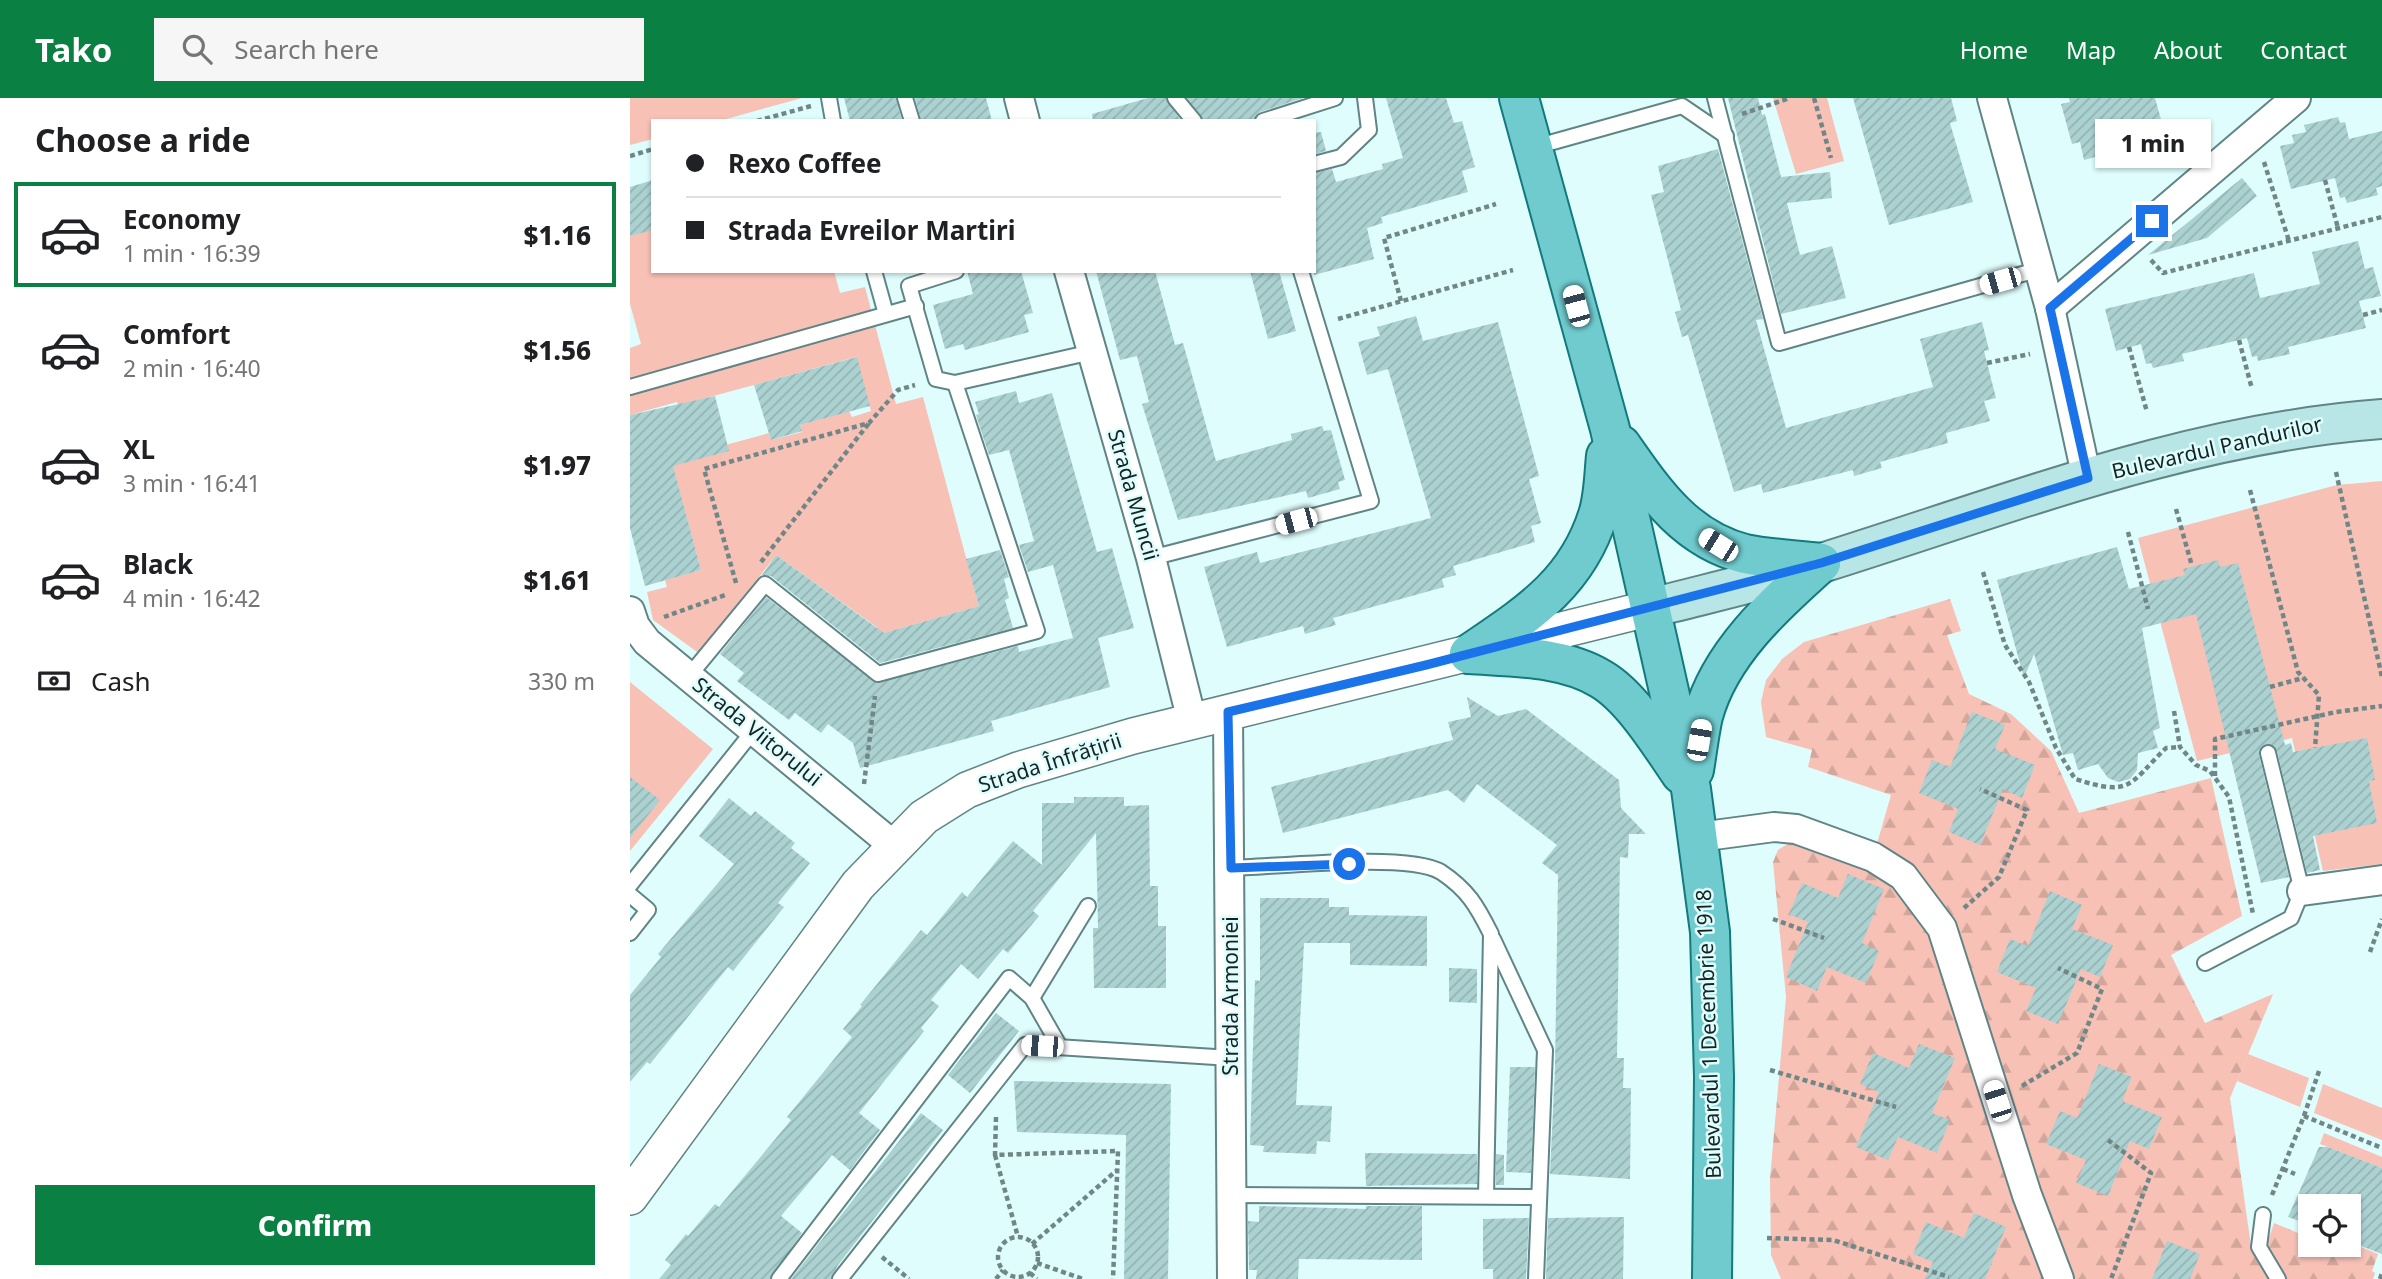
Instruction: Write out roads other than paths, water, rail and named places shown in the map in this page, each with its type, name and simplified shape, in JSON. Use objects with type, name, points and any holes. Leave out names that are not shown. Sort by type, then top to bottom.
[{"type":"main road","name":"Bulevardul 1 Decembrie 1918","points":[[1519,98],[1609,429],[1691,789],[1699,837],[1711,959],[1714,1156],[1712,1279]]},
{"type":"main road","name":"Bulevardul Pandurilor","points":[[1651,608],[1821,563],[2088,478],[2263,435],[2326,423],[2382,419]]},
{"type":"main road","points":[[1609,429],[1677,520],[1718,545],[1745,554],[1821,563]]},
{"type":"main road","points":[[1469,654],[1548,597],[1581,554],[1599,513],[1609,429]]},
{"type":"main road","points":[[1691,789],[1704,715],[1721,676],[1769,610],[1821,563]]},
{"type":"main road","points":[[1469,654],[1548,661],[1601,679],[1643,719],[1691,789]]},
{"type":"street","points":[[1019,98],[1024,119]]},
{"type":"street","points":[[1992,98],[2050,308],[2088,478]]},
{"type":"street","points":[[2050,308],[2296,98]]},
{"type":"street","name":"Strada Muncii","points":[[1070,273],[1151,558],[1192,721]]},
{"type":"street","name":"Strada Înfrățirii","points":[[630,1197],[858,885],[893,845],[924,817],[967,790],[1018,770],[1192,721],[1651,608]]},
{"type":"street","name":"Strada Viitorului","points":[[641,616],[640,634],[893,845]]},
{"type":"street","name":"Strada Armoniei","points":[[1228,712],[1232,1279]]},
{"type":"street","points":[[1699,837],[1774,827],[1796,829],[1873,857],[1903,876],[1942,928],[2027,1195],[2059,1279]]},
{"type":"street","points":[[2302,891],[2382,880]]},
{"type":"lane","points":[[905,98],[911,119]]},
{"type":"lane","points":[[1175,98],[1192,119]]},
{"type":"lane","points":[[1269,119],[1335,98]]},
{"type":"lane","points":[[1316,163],[1341,157],[1369,130],[1365,98]]},
{"type":"lane","points":[[1715,98],[1779,343],[2040,269]]},
{"type":"lane","points":[[829,100],[833,119]]},
{"type":"lane","points":[[1532,147],[1682,106],[1726,136]]},
{"type":"lane","points":[[875,273],[886,314]]},
{"type":"lane","points":[[950,273],[909,286],[936,379],[955,383],[1092,352]]},
{"type":"lane","points":[[1151,558],[1371,501],[1302,273]]},
{"type":"lane","points":[[630,387],[916,306]]},
{"type":"lane","points":[[688,676],[765,584],[878,674],[1037,631],[955,383]]},
{"type":"lane","points":[[630,885],[754,730]]},
{"type":"lane","points":[[2205,962],[2291,918],[2302,891],[2268,753]]},
{"type":"lane","points":[[1231,868],[1401,863],[1438,871],[1474,899],[1545,1050],[1542,1184],[1538,1197],[1536,1279]]},
{"type":"lane","points":[[630,895],[649,910],[630,933]]},
{"type":"lane","points":[[1032,998],[1088,906]]},
{"type":"lane","points":[[1486,1196],[1491,934]]},
{"type":"lane","points":[[779,1279],[1009,978],[1032,998],[1060,1047]]},
{"type":"lane","points":[[840,1279],[1025,1045],[1231,1058]]},
{"type":"lane","points":[[1232,1195],[1538,1197]]},
{"type":"lane","points":[[2263,1215],[2259,1247],[2278,1279]]}]
